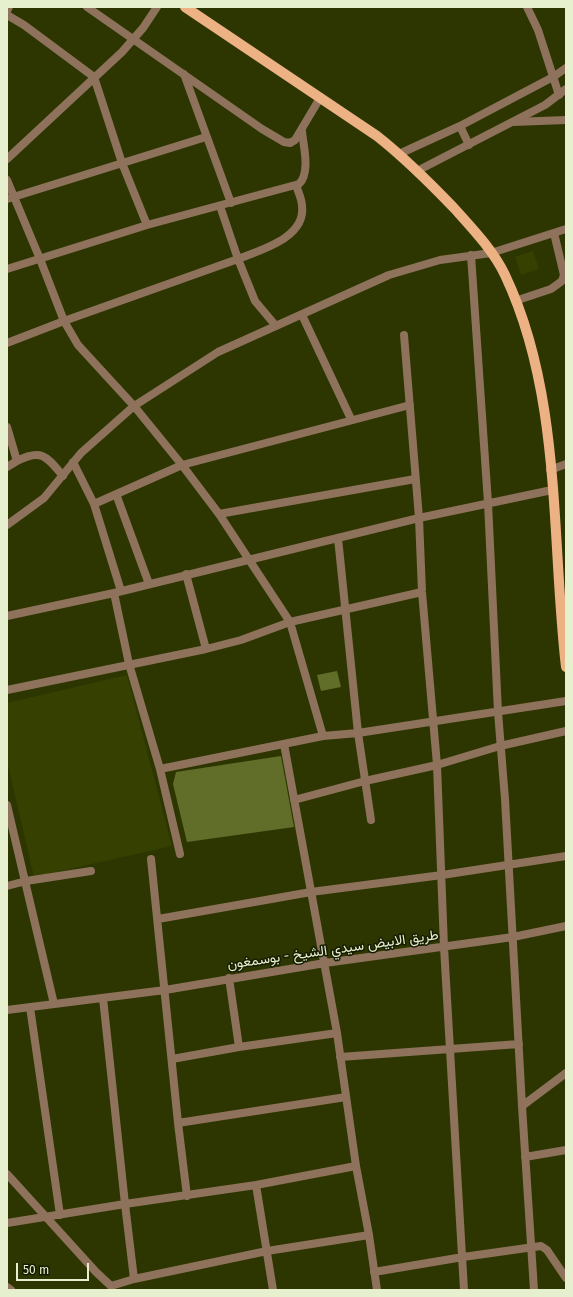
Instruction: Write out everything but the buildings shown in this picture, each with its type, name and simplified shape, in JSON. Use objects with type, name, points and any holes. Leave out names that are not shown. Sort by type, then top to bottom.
[{"type":"main road","points":[[185,7],[320,98],[399,154],[418,171],[476,232],[505,275],[534,356],[541,389],[562,575],[566,667]]},
{"type":"street","points":[[7,11],[9,7]]},
{"type":"street","points":[[87,7],[262,129],[284,142],[292,143],[302,130],[320,98]]},
{"type":"street","points":[[7,159],[122,52],[148,22],[157,7]]},
{"type":"street","points":[[527,7],[538,30],[559,95]]},
{"type":"street","points":[[7,15],[24,25],[94,77],[122,163],[147,225]]},
{"type":"street","points":[[399,154],[460,126],[566,68]]},
{"type":"street","points":[[184,74],[231,203]]},
{"type":"street","points":[[418,171],[513,122],[559,95],[566,89]]},
{"type":"street","points":[[513,122],[566,120]]},
{"type":"street","points":[[460,126],[469,145]]},
{"type":"street","points":[[7,269],[147,225],[296,185],[302,180],[305,171],[302,130]]},
{"type":"street","points":[[10,198],[206,137]]},
{"type":"street","points":[[7,180],[10,198],[40,259],[64,321],[87,356],[134,406],[182,465],[219,514],[290,622],[323,736]]},
{"type":"street","points":[[7,343],[238,259],[279,242],[292,232],[299,222],[303,208],[296,185]]},
{"type":"street","points":[[220,206],[238,259],[255,301],[276,326]]},
{"type":"street","points":[[7,525],[36,505],[93,441],[134,406],[218,352],[389,275],[440,260],[491,253],[566,229]]},
{"type":"street","points":[[515,301],[551,289],[562,281],[564,276],[554,233]]},
{"type":"street","points":[[471,255],[488,503],[498,712],[505,799],[534,1290]]},
{"type":"street","points":[[302,315],[351,419]]},
{"type":"street","points":[[404,335],[419,518],[422,592],[437,765],[444,947],[464,1290]]},
{"type":"street","points":[[94,504],[182,465],[351,419],[410,405]]},
{"type":"street","points":[[7,427],[17,461]]},
{"type":"street","points":[[7,467],[32,455],[43,455],[47,457],[63,476]]},
{"type":"street","points":[[73,462],[94,504],[117,592],[129,664],[160,769],[180,854]]},
{"type":"street","points":[[550,470],[566,464]]},
{"type":"street","points":[[219,514],[415,479]]},
{"type":"street","points":[[7,616],[117,592],[419,518],[552,490]]},
{"type":"street","points":[[116,494],[149,584]]},
{"type":"street","points":[[338,538],[358,733],[371,820]]},
{"type":"street","points":[[186,574],[206,649]]},
{"type":"street","points":[[7,690],[206,649],[241,640],[290,622],[345,611],[422,592]]},
{"type":"street","points":[[160,769],[323,736],[358,733],[566,701]]},
{"type":"street","points":[[294,800],[365,781],[437,765],[500,746],[566,731]]},
{"type":"street","points":[[284,744],[337,1034],[356,1166],[369,1235],[376,1290]]},
{"type":"street","points":[[7,805],[54,1004]]},
{"type":"street","points":[[158,919],[311,892],[442,875],[566,856]]},
{"type":"street","points":[[151,859],[178,1124],[187,1196]]},
{"type":"street","points":[[7,886],[26,881],[91,872]]},
{"type":"street","name":"طريق الابيض سيدي الشيخ - بوسمغون","points":[[7,1010],[165,990],[325,963],[512,937],[566,926]]},
{"type":"street","points":[[229,978],[239,1047]]},
{"type":"street","points":[[103,998],[134,1279]]},
{"type":"street","points":[[30,1007],[60,1215]]},
{"type":"street","points":[[172,1058],[239,1047],[337,1034]]},
{"type":"street","points":[[340,1057],[519,1044]]},
{"type":"street","points":[[522,1106],[566,1073]]},
{"type":"street","points":[[178,1124],[346,1097]]},
{"type":"street","points":[[525,1156],[566,1150]]},
{"type":"street","points":[[7,1223],[44,1216],[60,1215],[256,1185],[356,1166]]},
{"type":"street","points":[[7,1174],[44,1216],[113,1288],[134,1279],[266,1251],[369,1235]]},
{"type":"street","points":[[256,1185],[273,1290]]},
{"type":"street","points":[[374,1272],[541,1246],[545,1248],[566,1278]]},
{"type":"street","points":[[7,1287],[11,1290]]},
{"type":"shaded area","points":[[533,251],[539,269],[521,275],[515,257]]},
{"type":"shaded area","points":[[127,675],[172,846],[34,877],[7,761],[7,703]]}]
